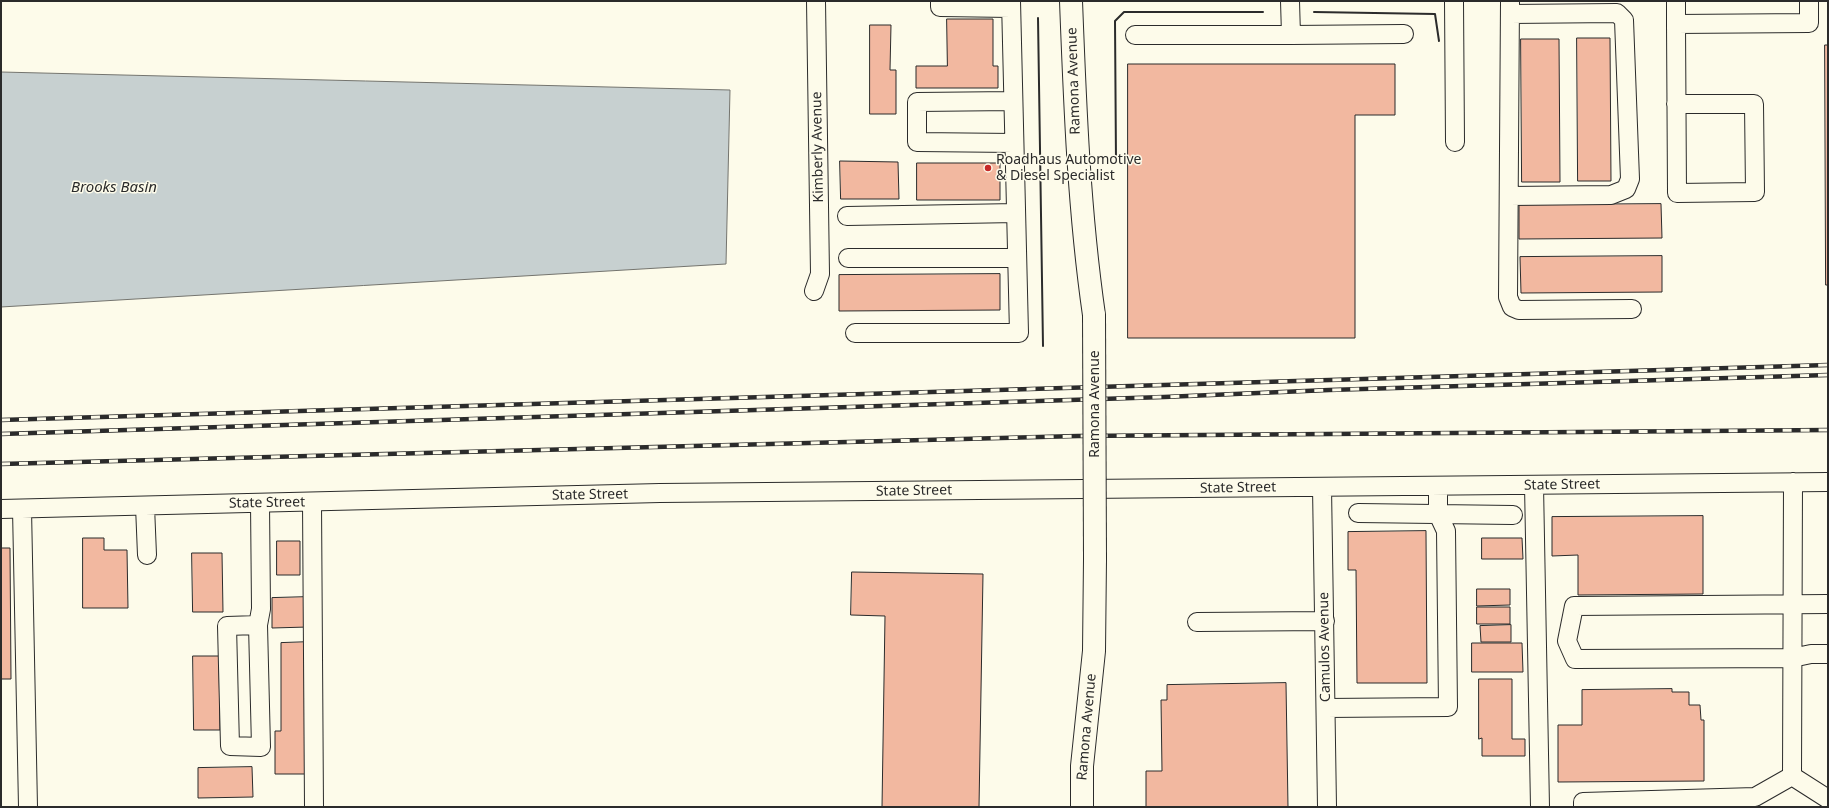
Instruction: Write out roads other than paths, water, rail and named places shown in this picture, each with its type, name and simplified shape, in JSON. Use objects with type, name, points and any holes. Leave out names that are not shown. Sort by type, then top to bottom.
[{"type":"main road","name":"Ramona Avenue","points":[[1071,1],[1076,134],[1085,253],[1094,315],[1094,651],[1082,766],[1082,807]]},
{"type":"street","name":"Kimberly Avenue","points":[[814,291],[820,274],[816,1]]},
{"type":"street","points":[[856,333],[1019,333],[1011,4],[940,7],[940,1]]},
{"type":"street","points":[[1290,1],[1291,34]]},
{"type":"street","points":[[1454,1],[1455,142]]},
{"type":"street","points":[[1676,1],[1676,104],[1677,193],[1755,192],[1754,104],[1676,104]]},
{"type":"street","points":[[1676,24],[1809,23],[1809,1]]},
{"type":"street","points":[[1509,196],[1611,195],[1626,189],[1630,179],[1624,20],[1617,13],[1510,8],[1508,298],[1512,307],[1518,310],[1632,309]]},
{"type":"street","points":[[1135,35],[1404,34]]},
{"type":"street","points":[[1014,101],[917,102],[917,142],[1014,143]]},
{"type":"street","points":[[847,216],[1016,213]]},
{"type":"street","points":[[848,258],[1017,258]]},
{"type":"street","points":[[1792,776],[1794,482]]},
{"type":"street","name":"State Street","points":[[1,509],[652,493],[1828,482]]},
{"type":"street","points":[[1534,485],[1540,807]]},
{"type":"street","points":[[1326,708],[1448,707],[1446,531],[1438,514],[1438,486]]},
{"type":"street","name":"Camulos Avenue","points":[[1322,487],[1327,807]]},
{"type":"street","points":[[312,502],[314,807]]},
{"type":"street","points":[[258,625],[227,626],[230,746],[261,747],[258,625],[261,609],[260,503]]},
{"type":"street","points":[[145,506],[146,555]]},
{"type":"street","points":[[22,509],[28,807]]},
{"type":"street","points":[[1358,514],[1513,514]]},
{"type":"street","points":[[1828,604],[1574,606],[1568,641],[1575,660],[1792,658],[1811,654],[1828,654]]},
{"type":"street","points":[[1197,622],[1325,621]]},
{"type":"street","points":[[1792,776],[1828,799]]},
{"type":"street","points":[[1583,807],[1583,802],[1755,797],[1792,776]]},
{"type":"water","name":"Brooks Basin","points":[[1,72],[730,90],[726,264],[1,307]]},
{"type":"railway","points":[[1,420],[1828,365]]},
{"type":"railway","points":[[1,434],[1828,375]]},
{"type":"railway","points":[[1,464],[1078,436],[1828,430]]},
{"type":"place","name":"Roadhaus Automotive & Diesel Specialist","points":[[988,168]]}]
